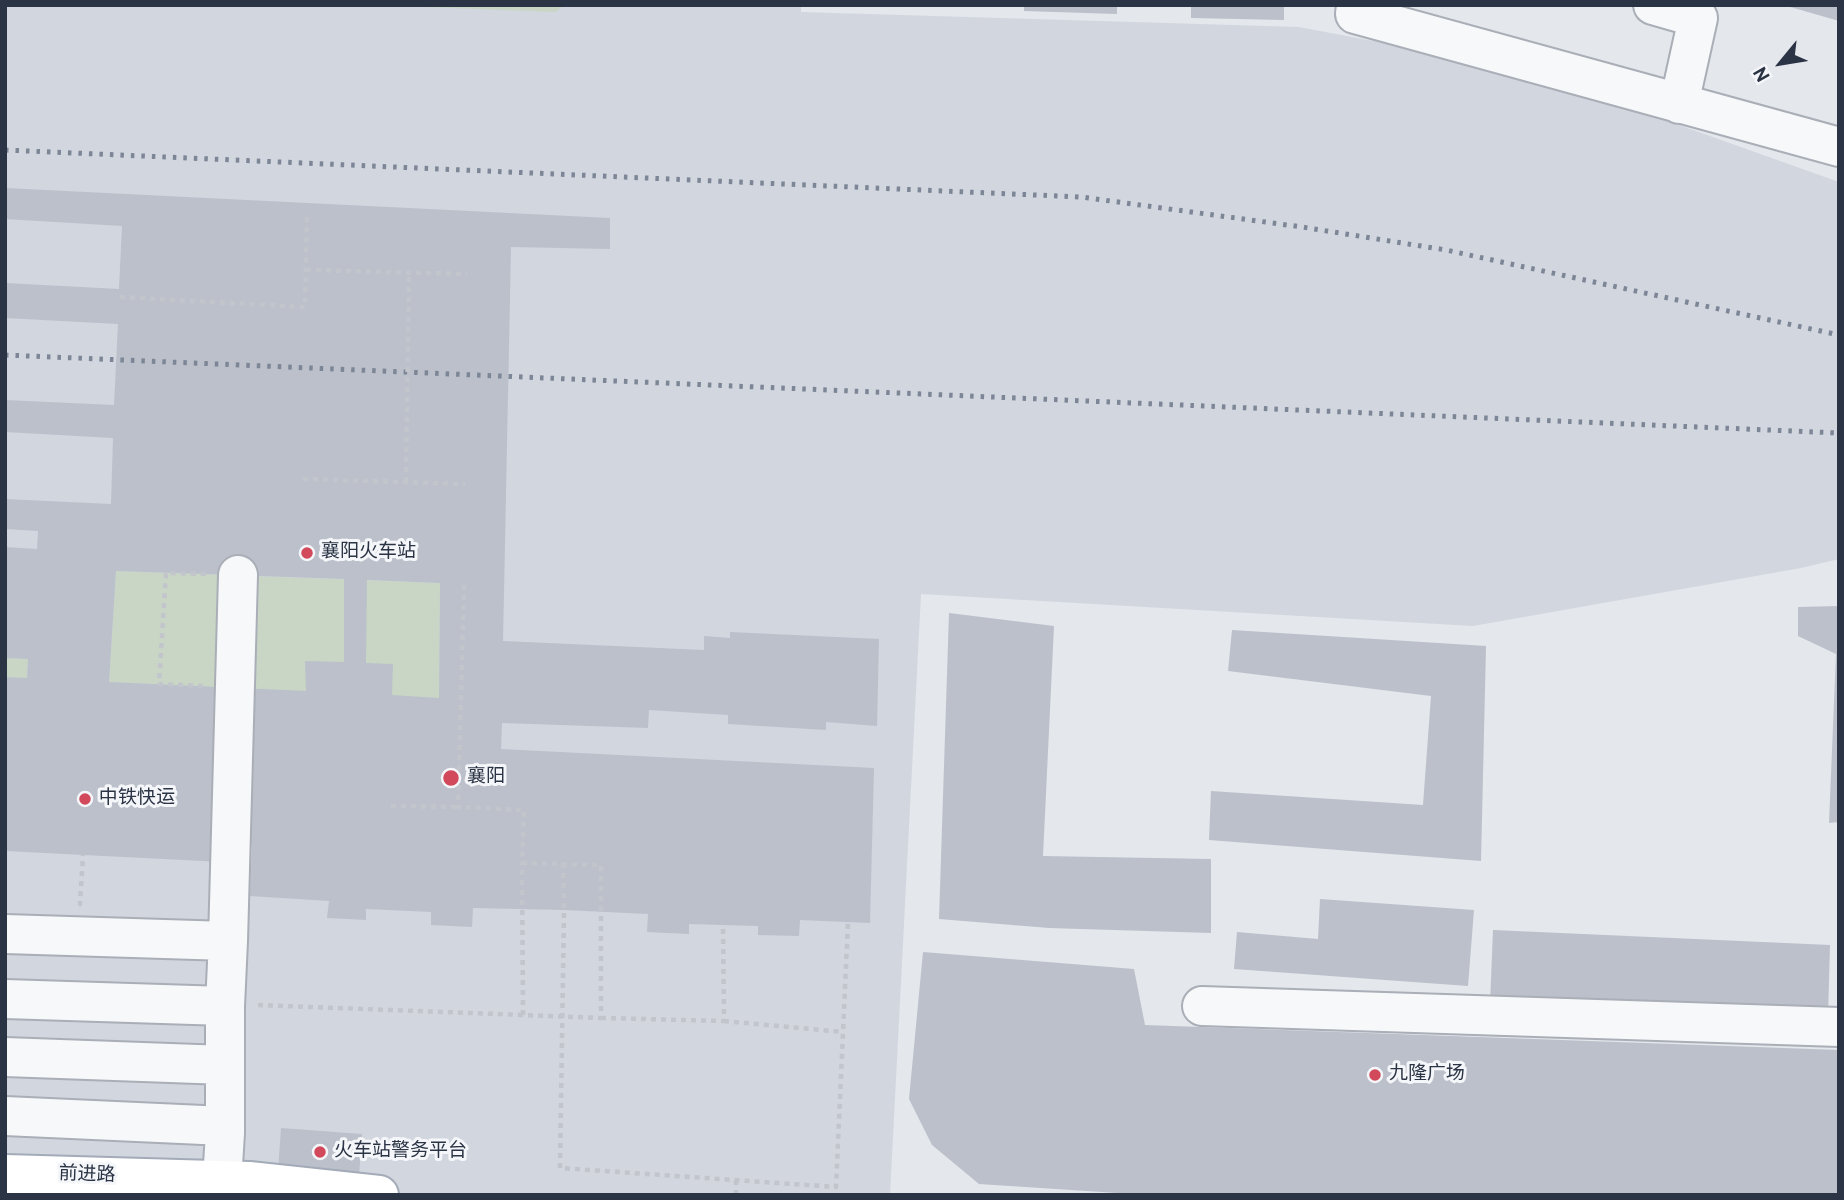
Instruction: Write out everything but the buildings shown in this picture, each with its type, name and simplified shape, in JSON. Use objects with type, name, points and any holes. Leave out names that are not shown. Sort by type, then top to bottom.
[{"type":"main road","name":"前进路","points":[[5,1174],[249,1181],[379,1195]]},
{"type":"street","points":[[1356,5],[1355,14],[1839,147]]},
{"type":"street","points":[[1653,5],[1698,18],[1679,104]]},
{"type":"street","points":[[222,1181],[225,1065],[239,1006],[228,942],[238,575]]},
{"type":"street","points":[[5,934],[228,942]]},
{"type":"street","points":[[5,999],[239,1006]]},
{"type":"street","points":[[1202,1006],[1839,1027]]},
{"type":"street","points":[[5,1057],[225,1065]]},
{"type":"street","points":[[5,1116],[225,1126]]},
{"type":"path","points":[[120,297],[305,307],[307,213]]},
{"type":"path","points":[[306,270],[467,274]]},
{"type":"path","points":[[406,482],[409,273]]},
{"type":"path","points":[[303,479],[465,484]]},
{"type":"path","points":[[235,688],[159,684],[166,573],[238,575]]},
{"type":"path","points":[[458,807],[464,585]]},
{"type":"path","points":[[391,806],[524,810],[523,1015]]},
{"type":"path","points":[[83,855],[80,904],[94,904]]},
{"type":"path","points":[[522,863],[601,865],[601,1018]]},
{"type":"path","points":[[563,863],[560,1168],[836,1187],[848,922]]},
{"type":"path","points":[[723,925],[724,1021]]},
{"type":"path","points":[[239,1006],[724,1021],[843,1032]]},
{"type":"path","points":[[736,1195],[737,1179]]},
{"type":"shaded area","points":[[5,5],[801,5],[801,12],[1299,27],[1479,61],[1651,115],[1839,182],[1839,559],[1473,626],[921,594],[890,1195],[5,1195]]},
{"type":"green space","points":[[374,5],[565,5],[555,12]]},
{"type":"green space","points":[[116,571],[440,583],[439,698],[109,682]]},
{"type":"green space","points":[[5,658],[28,659],[27,678],[5,677]]},
{"type":"railway","points":[[5,150],[1081,197],[1446,250],[1839,335]]},
{"type":"railway","points":[[5,355],[1839,433]]},
{"type":"place","name":"襄阳火车站","points":[[307,553]]},
{"type":"place","name":"襄阳","points":[[451,778]]},
{"type":"place","name":"中铁快运","points":[[85,799]]},
{"type":"place","name":"九隆广场","points":[[1375,1075]]},
{"type":"place","name":"火车站警务平台","points":[[320,1152]]}]
